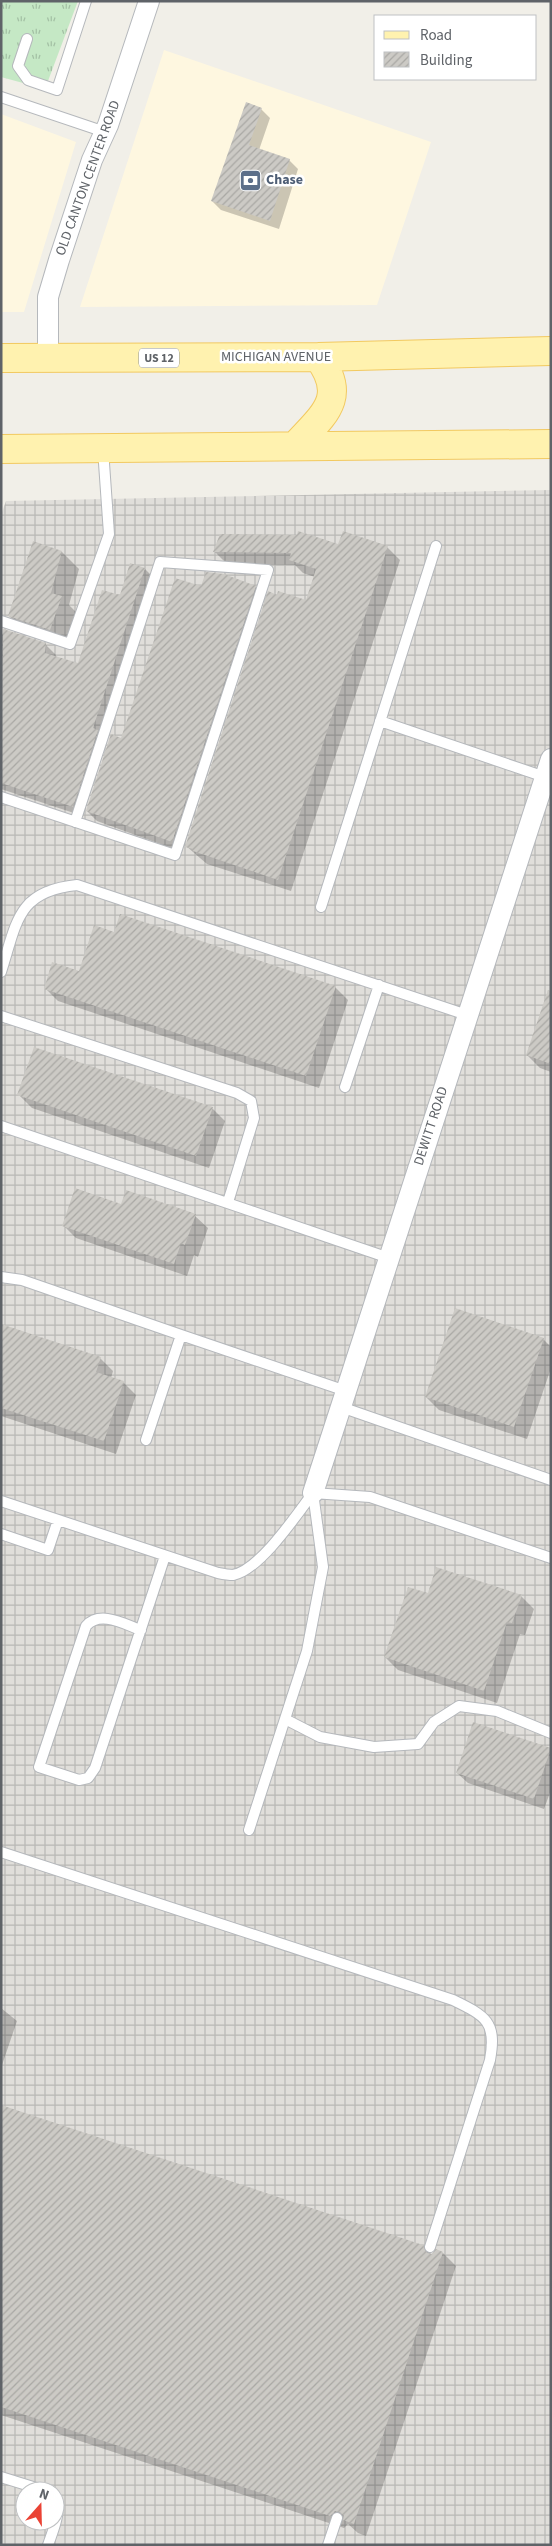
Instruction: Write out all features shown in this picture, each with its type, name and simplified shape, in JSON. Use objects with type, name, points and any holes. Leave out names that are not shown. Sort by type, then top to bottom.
[{"type":"main road","name":"MICHIGAN AVENUE","points":[[1,358],[318,357],[551,351]]},
{"type":"main road","points":[[295,446],[325,413],[332,397],[333,386],[327,370],[318,357]]},
{"type":"main road","points":[[1,449],[551,444]]},
{"type":"street","name":"OLD CANTON CENTER ROAD","points":[[48,358],[48,297],[92,160],[105,132],[150,1]]},
{"type":"street","name":"DEWITT ROAD","points":[[313,1493],[548,768]]},
{"type":"lane","points":[[27,39],[18,66],[28,80],[57,90],[86,1]]},
{"type":"lane","points":[[1,97],[105,132]]},
{"type":"lane","points":[[1,620],[70,644],[109,534],[103,448]]},
{"type":"lane","points":[[321,907],[436,546]]},
{"type":"lane","points":[[1,797],[75,822],[174,855],[268,570],[160,562],[75,822]]},
{"type":"lane","points":[[380,721],[548,768]]},
{"type":"lane","points":[[1,972],[17,923],[27,904],[38,894],[57,887],[77,885],[467,1015]]},
{"type":"lane","points":[[345,1087],[379,985]]},
{"type":"lane","points":[[1,1016],[236,1094],[251,1102],[254,1118],[228,1202]]},
{"type":"lane","points":[[1,1126],[388,1258]]},
{"type":"lane","points":[[1,1277],[22,1280],[181,1335],[551,1480]]},
{"type":"lane","points":[[146,1440],[181,1335]]},
{"type":"lane","points":[[1,1501],[218,1574],[233,1575],[247,1569],[273,1546],[313,1493]]},
{"type":"lane","points":[[313,1493],[370,1497],[551,1558]]},
{"type":"lane","points":[[250,1830],[307,1651],[323,1567],[313,1493]]},
{"type":"lane","points":[[1,1534],[48,1550],[58,1520]]},
{"type":"lane","points":[[141,1630],[100,1618],[92,1620],[86,1626],[38,1767],[79,1780],[88,1778],[96,1768],[141,1630],[165,1556]]},
{"type":"lane","points":[[285,1719],[320,1736],[374,1748],[418,1744],[434,1722],[459,1706],[497,1711],[551,1733]]},
{"type":"lane","points":[[1,1852],[453,2000],[483,2017],[492,2028],[494,2042],[490,2060],[430,2247]]},
{"type":"lane","points":[[1,2477],[15,2481]]},
{"type":"lane","points":[[328,2545],[337,2518]]},
{"type":"lane","points":[[48,2545],[53,2531]]},
{"type":"shaded area","points":[[164,50],[431,142],[377,305],[80,307]]},
{"type":"shaded area","points":[[1,114],[76,142],[24,312],[1,312]]},
{"type":"shaded area","points":[[551,490],[551,2545],[1,2545],[1,515],[6,501]]},
{"type":"green space","points":[[1,1],[78,1],[45,89],[1,77]]},
{"type":"building","name":"Chase","points":[[246,102],[262,108],[249,145],[290,159],[270,221],[211,201]]},
{"type":"building","points":[[298,531],[338,544],[343,531],[388,546],[278,880],[185,847],[268,591],[277,595],[278,591],[306,600],[316,569],[289,560],[291,553],[213,552],[220,534],[297,535]]},
{"type":"building","points":[[33,541],[62,551],[51,593],[62,596],[50,630],[8,616]]},
{"type":"building","points":[[130,563],[145,568],[93,728],[98,730],[73,807],[1,783],[3,629],[46,643],[45,653],[78,663],[102,590],[120,595]]},
{"type":"building","points":[[206,572],[224,574],[256,586],[172,842],[86,811],[111,734],[121,738],[175,578],[201,586]]},
{"type":"building","points":[[120,914],[336,986],[306,1076],[44,989],[52,962],[79,971],[94,925],[114,932]]},
{"type":"building","points":[[548,990],[551,991],[551,1064],[526,1055]]},
{"type":"building","points":[[34,1047],[213,1107],[196,1156],[17,1095]]},
{"type":"building","points":[[75,1188],[121,1204],[126,1190],[196,1214],[185,1245],[181,1243],[174,1264],[62,1226]]},
{"type":"building","points":[[455,1308],[544,1338],[514,1427],[425,1397]]},
{"type":"building","points":[[1,1324],[101,1357],[96,1372],[124,1381],[104,1441],[1,1408]]},
{"type":"building","points":[[436,1567],[522,1595],[512,1623],[507,1622],[484,1691],[384,1657],[408,1587],[428,1593]]},
{"type":"building","points":[[473,1722],[551,1748],[534,1799],[456,1773]]},
{"type":"building","points":[[1,2105],[423,2245],[427,2253],[432,2254],[436,2249],[443,2252],[354,2524],[343,2520],[344,2516],[340,2512],[335,2511],[330,2516],[1,2407]]},
{"type":"place","name":"Chase","points":[[250,180]]}]
